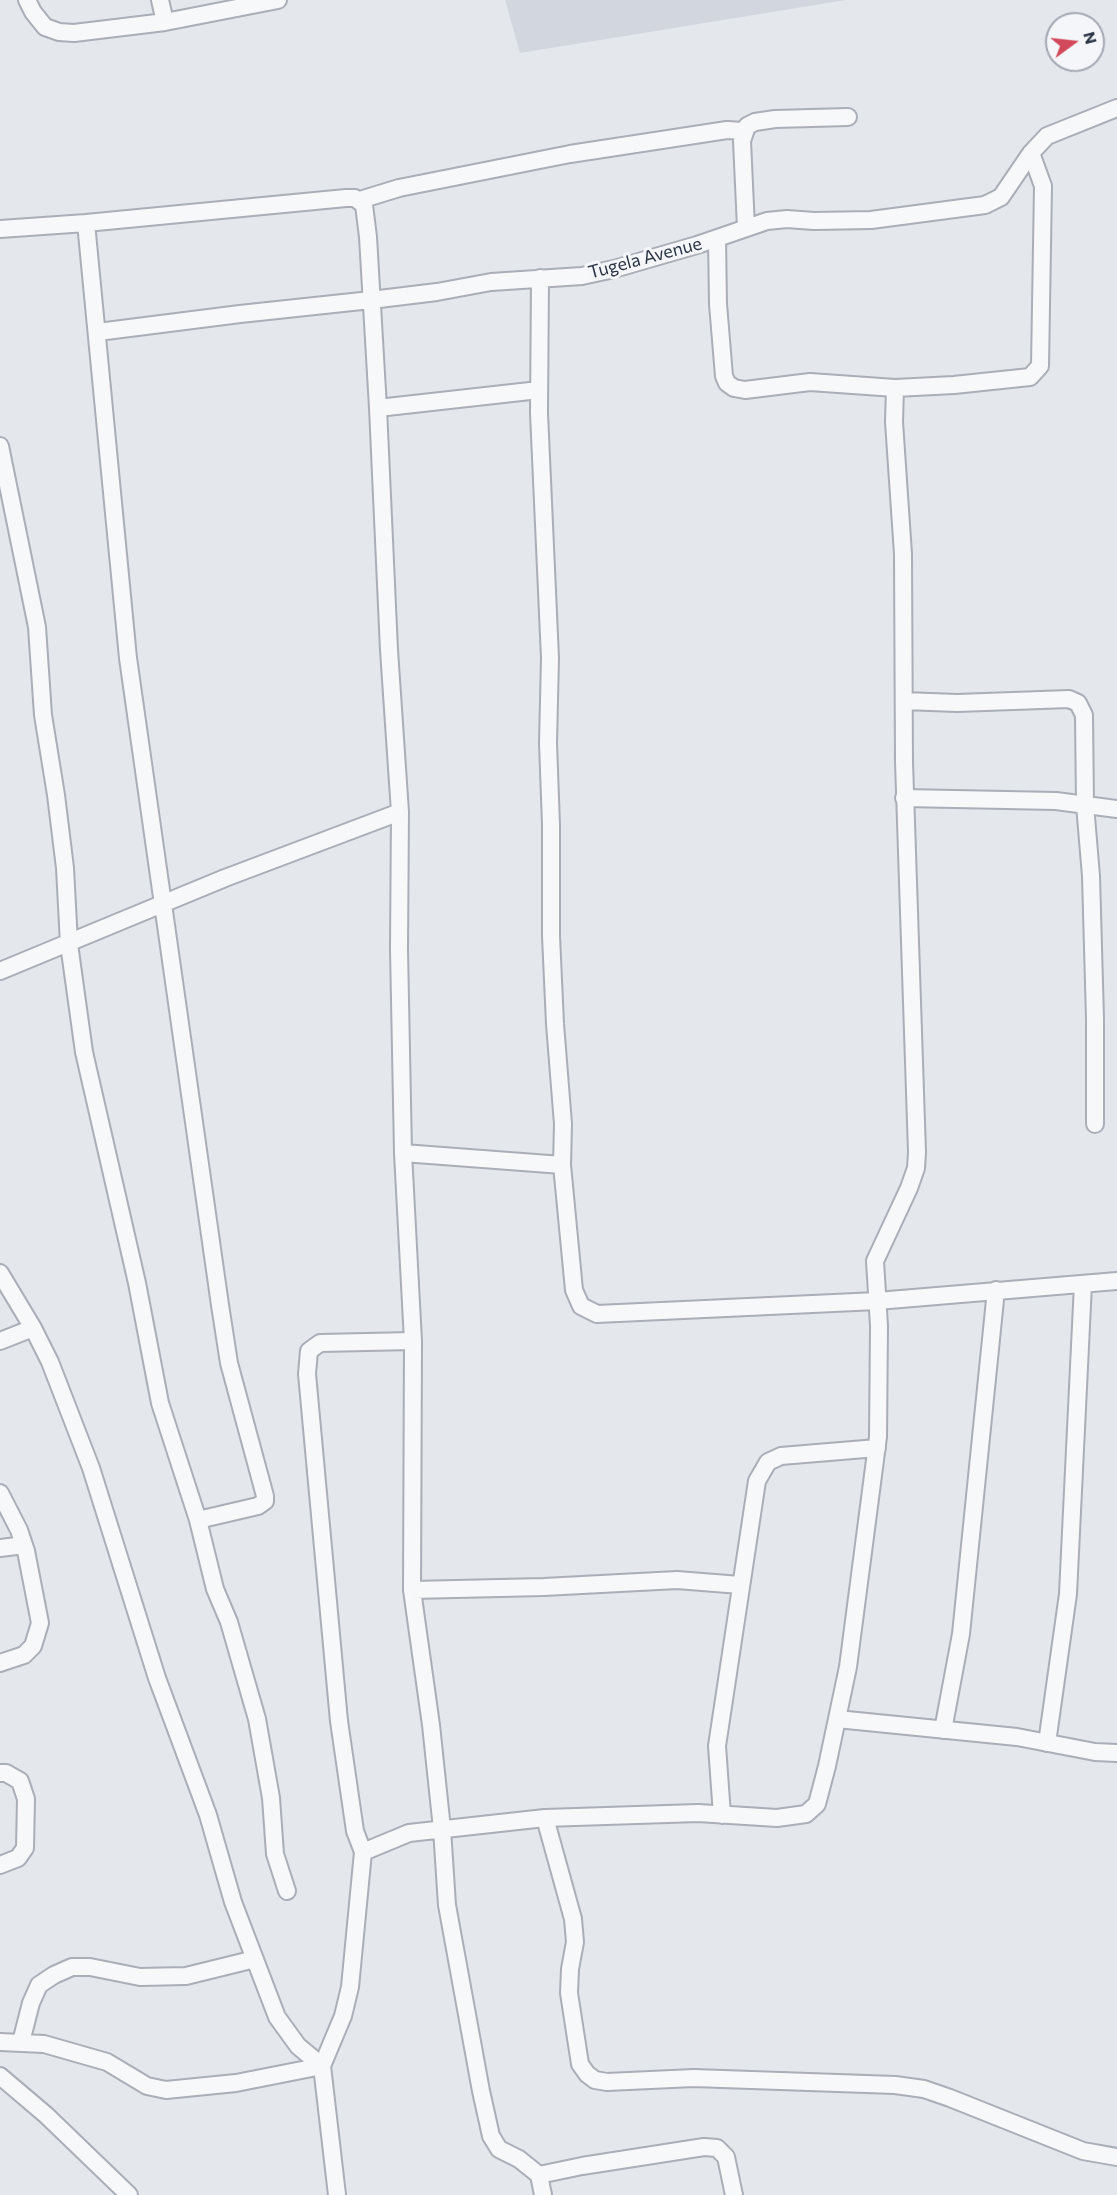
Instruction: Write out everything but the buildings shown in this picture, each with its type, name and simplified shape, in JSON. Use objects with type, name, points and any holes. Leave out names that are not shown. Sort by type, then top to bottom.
[{"type":"street","points":[[27,0],[45,27],[59,32],[74,33],[165,22],[278,0]]},
{"type":"street","points":[[160,0],[165,22]]},
{"type":"street","name":"Tugela Avenue","points":[[98,332],[437,292],[491,282],[582,276],[614,269],[767,221],[871,220],[985,206],[1001,197],[1031,153],[1047,136],[1117,108]]},
{"type":"street","points":[[746,228],[742,141],[747,126],[775,118],[848,117]]},
{"type":"street","points":[[0,229],[346,198],[360,200],[399,188],[570,154],[727,130],[744,131]]},
{"type":"street","points":[[717,238],[718,304],[724,376],[727,383],[734,388],[745,390],[810,382],[895,388],[954,385],[1030,377],[1040,366],[1043,186],[1031,153]]},
{"type":"street","points":[[360,200],[367,212],[389,650],[400,812],[399,949],[403,1153],[413,1341],[412,1590],[420,1636],[442,1829],[447,1905],[490,2136],[500,2149],[519,2159],[539,2175],[543,2195]]},
{"type":"street","points":[[86,223],[128,657],[230,1363],[265,1496],[265,1500],[258,1506],[198,1520]]},
{"type":"street","points":[[540,278],[539,390],[550,658],[548,743],[552,825],[551,936],[563,1124],[562,1165],[574,1290],[581,1306],[597,1314],[877,1301],[1117,1281]]},
{"type":"street","points":[[363,1852],[409,1833],[545,1818],[698,1813],[777,1818],[806,1814],[817,1804],[848,1667],[877,1448],[879,1337],[875,1261],[909,1188],[916,1168],[917,1152],[904,798],[903,554],[894,422],[895,388]]},
{"type":"street","points":[[378,408],[539,390]]},
{"type":"street","points":[[0,446],[37,627],[43,715],[58,816],[69,944],[84,1052],[137,1283],[160,1403],[198,1520],[215,1589],[229,1622],[257,1719],[271,1798],[275,1854],[287,1891]]},
{"type":"street","points":[[904,701],[957,703],[1069,699],[1078,703],[1084,715],[1085,805],[1091,876],[1095,1019],[1095,1124]]},
{"type":"street","points":[[904,798],[1056,801],[1117,808]]},
{"type":"street","points":[[0,971],[225,878],[400,812]]},
{"type":"street","points":[[403,1153],[562,1165]]},
{"type":"street","points":[[0,1273],[33,1328],[50,1362],[91,1468],[157,1678],[208,1815],[233,1902],[276,2017],[298,2046],[322,2066]]},
{"type":"street","points":[[1047,1743],[1068,1594],[1083,1284]]},
{"type":"street","points":[[943,1730],[961,1634],[996,1290]]},
{"type":"street","points":[[0,1341],[33,1328]]},
{"type":"street","points":[[337,2195],[322,2066],[343,2016],[350,1988],[363,1852],[356,1831],[339,1721],[308,1385],[309,1352],[320,1343],[413,1341]]},
{"type":"street","points":[[722,1815],[717,1746],[757,1481],[768,1462],[782,1456],[877,1448]]},
{"type":"street","points":[[0,1493],[24,1545],[40,1623],[33,1646],[24,1655],[0,1663]]},
{"type":"street","points":[[0,1548],[24,1545]]},
{"type":"street","points":[[412,1590],[677,1581],[740,1585]]},
{"type":"street","points":[[837,1719],[1017,1737],[1095,1752],[1117,1753]]},
{"type":"street","points":[[0,1773],[6,1773],[20,1781],[26,1799],[25,1848],[18,1858],[0,1865]]},
{"type":"street","points":[[545,1818],[574,1926],[575,1942],[570,1969],[569,1993],[580,2064],[595,2080],[607,2082],[694,2078],[895,2085],[924,2089],[1083,2151],[1117,2157]]},
{"type":"street","points":[[21,2042],[31,2003],[39,1985],[72,1967],[90,1967],[140,1977],[186,1976],[255,1959]]},
{"type":"street","points":[[0,2042],[44,2044],[107,2062],[147,2086],[166,2090],[236,2083],[322,2066]]},
{"type":"street","points":[[0,2076],[46,2115],[129,2195]]},
{"type":"street","points":[[539,2175],[693,2149],[717,2148],[726,2157],[734,2195]]},
{"type":"shaded area","points":[[505,0],[846,0],[520,53]]}]
